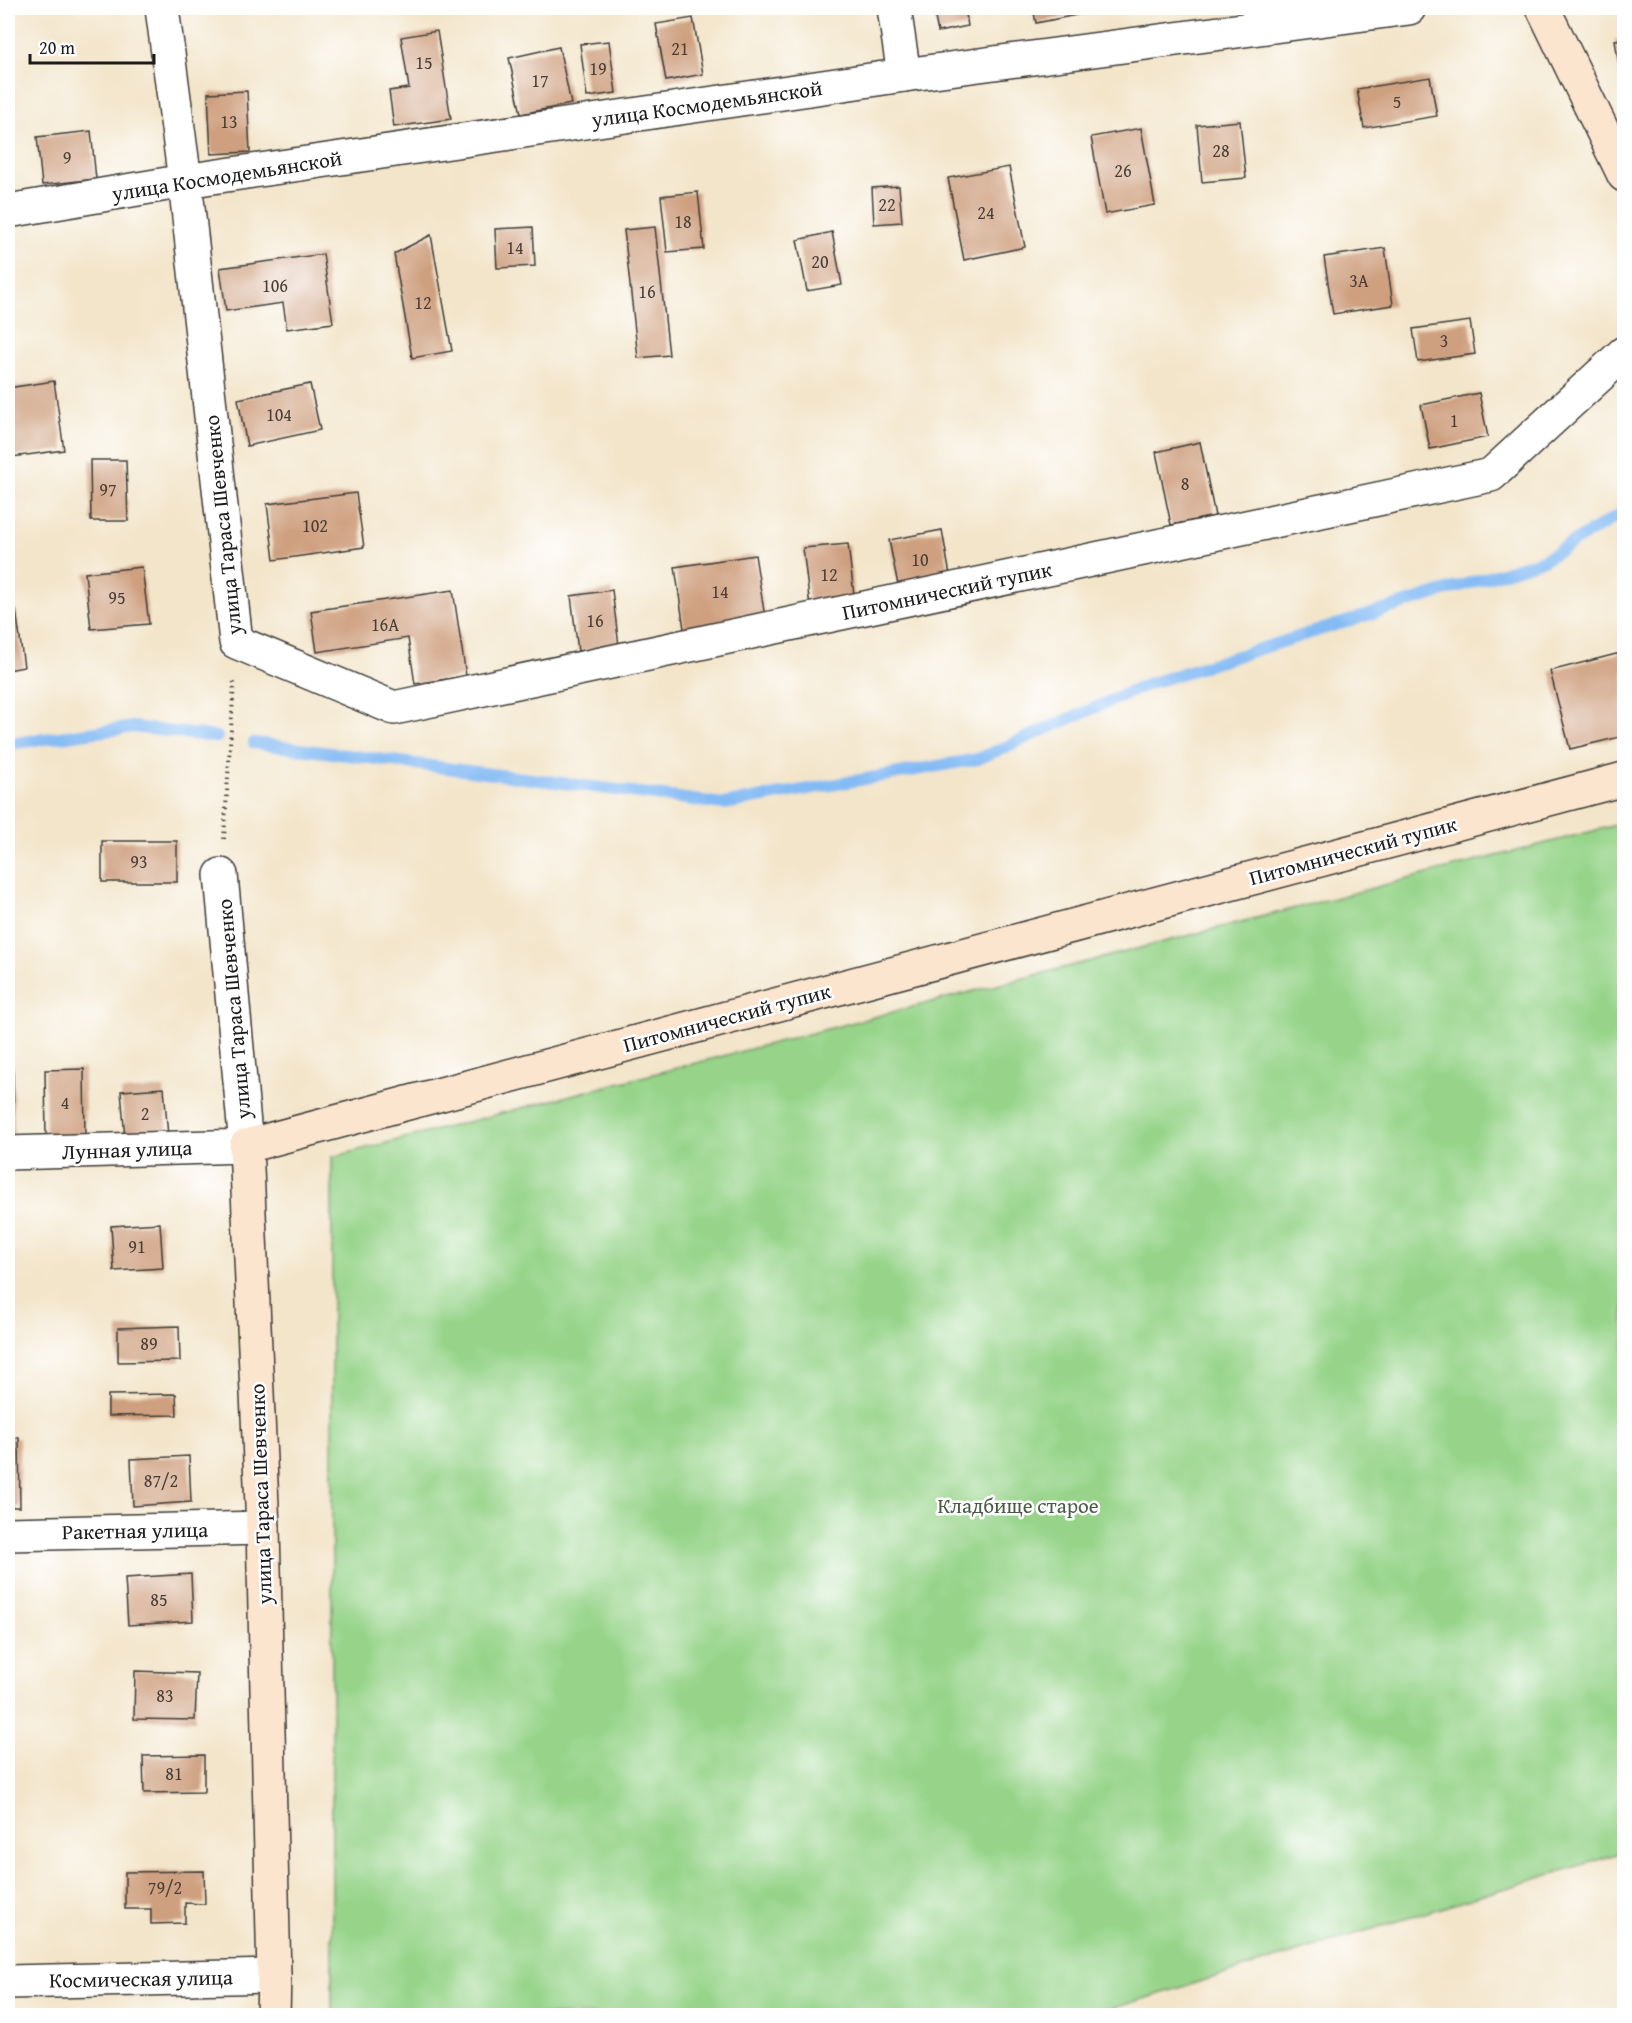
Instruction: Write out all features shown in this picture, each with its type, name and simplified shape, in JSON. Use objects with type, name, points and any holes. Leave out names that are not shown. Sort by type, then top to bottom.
[{"type":"street","name":"улица Тараса Шевченко","points":[[162,8],[236,642]]},
{"type":"street","points":[[894,8],[904,75]]},
{"type":"street","name":"улица Космодемьянской","points":[[8,211],[184,181],[904,75],[1408,8]]},
{"type":"street","points":[[1542,8],[1624,175]]},
{"type":"street","name":"Питомнический тупик","points":[[236,642],[394,708],[406,706],[1491,475],[1624,353]]},
{"type":"street","name":"Питомнический тупик","points":[[246,1146],[1624,779]]},
{"type":"street","name":"улица Тараса Шевченко","points":[[221,875],[246,1146],[263,1528],[274,1976],[273,2016]]},
{"type":"street","name":"Лунная улица","points":[[8,1153],[246,1146]]},
{"type":"street","name":"Ракетная улица","points":[[8,1534],[263,1528]]},
{"type":"street","name":"Космическая улица","points":[[8,1982],[274,1976]]},
{"type":"path","name":"улица Тараса Шевченко","points":[[221,875],[236,642]]},
{"type":"green space","name":"Кладбище старое","points":[[1624,823],[1624,1852],[1091,2015],[332,2015],[332,1157]]},
{"type":"building","points":[[933,8],[965,8],[968,26],[938,32]]},
{"type":"building","points":[[1033,8],[1095,8],[1096,11],[1036,23]]},
{"type":"building","points":[[693,18],[703,74],[666,81],[656,24]]},
{"type":"building","points":[[437,31],[451,119],[394,127],[389,91],[409,88],[401,37]]},
{"type":"building","points":[[1624,39],[1624,91],[1623,92],[1615,40]]},
{"type":"building","points":[[609,41],[616,93],[587,97],[580,44]]},
{"type":"building","points":[[559,47],[571,104],[521,114],[509,58]]},
{"type":"building","points":[[1430,77],[1437,116],[1364,128],[1357,89]]},
{"type":"building","points":[[247,91],[250,152],[211,154],[208,93]]},
{"type":"building","points":[[1240,121],[1246,178],[1202,182],[1197,125]]},
{"type":"building","points":[[1141,128],[1155,205],[1105,214],[1091,137]]},
{"type":"building","points":[[91,131],[96,179],[42,185],[37,137]]},
{"type":"building","points":[[1009,167],[1025,247],[964,260],[948,178]]},
{"type":"building","points":[[899,186],[902,222],[874,224],[872,188]]},
{"type":"building","points":[[698,192],[704,249],[667,252],[661,196]]},
{"type":"building","points":[[533,227],[535,266],[497,268],[495,229]]},
{"type":"building","points":[[655,227],[669,355],[638,358],[624,230]]},
{"type":"building","points":[[832,232],[842,285],[807,291],[797,240]]},
{"type":"building","points":[[431,235],[452,351],[412,358],[394,254]]},
{"type":"building","points":[[1385,248],[1393,305],[1333,314],[1324,257]]},
{"type":"building","points":[[323,254],[333,323],[287,329],[283,303],[226,311],[220,268]]},
{"type":"building","points":[[1470,321],[1475,354],[1418,362],[1413,329]]},
{"type":"building","points":[[54,381],[64,450],[12,457],[8,423],[8,388]]},
{"type":"building","points":[[310,384],[320,430],[247,446],[238,399]]},
{"type":"building","points":[[1479,393],[1488,437],[1430,449],[1421,405]]},
{"type":"building","points":[[1200,442],[1215,516],[1171,525],[1156,452]]},
{"type":"building","points":[[90,460],[126,460],[128,521],[91,521]]},
{"type":"building","points":[[356,493],[364,547],[274,560],[267,504]]},
{"type":"building","points":[[942,530],[951,581],[899,590],[889,540]]},
{"type":"building","points":[[848,544],[855,603],[810,607],[803,548]]},
{"type":"building","points":[[755,555],[765,617],[684,629],[675,567]]},
{"type":"building","points":[[142,567],[149,624],[91,629],[85,573]]},
{"type":"building","points":[[453,590],[466,676],[415,684],[408,638],[317,652],[311,611]]},
{"type":"building","points":[[612,590],[619,646],[578,651],[571,596]]},
{"type":"building","points":[[16,610],[24,667],[8,670],[8,611]]},
{"type":"building","points":[[1624,652],[1624,736],[1570,749],[1550,671]]},
{"type":"building","points":[[102,841],[177,841],[177,882],[102,882]]},
{"type":"building","points":[[84,1069],[85,1137],[46,1138],[45,1070]]},
{"type":"building","points":[[8,1070],[13,1070],[14,1141],[8,1141]]},
{"type":"building","points":[[164,1088],[168,1136],[125,1139],[121,1091]]},
{"type":"building","points":[[160,1223],[163,1268],[114,1271],[111,1226]]},
{"type":"building","points":[[179,1326],[180,1361],[118,1362],[118,1328]]},
{"type":"building","points":[[176,1394],[177,1415],[108,1416],[108,1395]]},
{"type":"building","points":[[8,1438],[19,1438],[20,1507],[8,1507]]},
{"type":"building","points":[[189,1456],[191,1502],[133,1506],[131,1459]]},
{"type":"building","points":[[191,1574],[193,1621],[128,1625],[125,1578]]},
{"type":"building","points":[[135,1671],[197,1673],[195,1720],[134,1719]]},
{"type":"building","points":[[204,1755],[204,1792],[144,1793],[143,1756]]},
{"type":"building","points":[[204,1871],[205,1904],[185,1903],[185,1923],[151,1924],[151,1909],[125,1909],[125,1872]]},
{"type":"waterway","points":[[254,743],[724,804],[978,759],[1151,683],[1543,560],[1624,512]]},
{"type":"waterway","points":[[8,744],[133,727],[217,737]]}]
